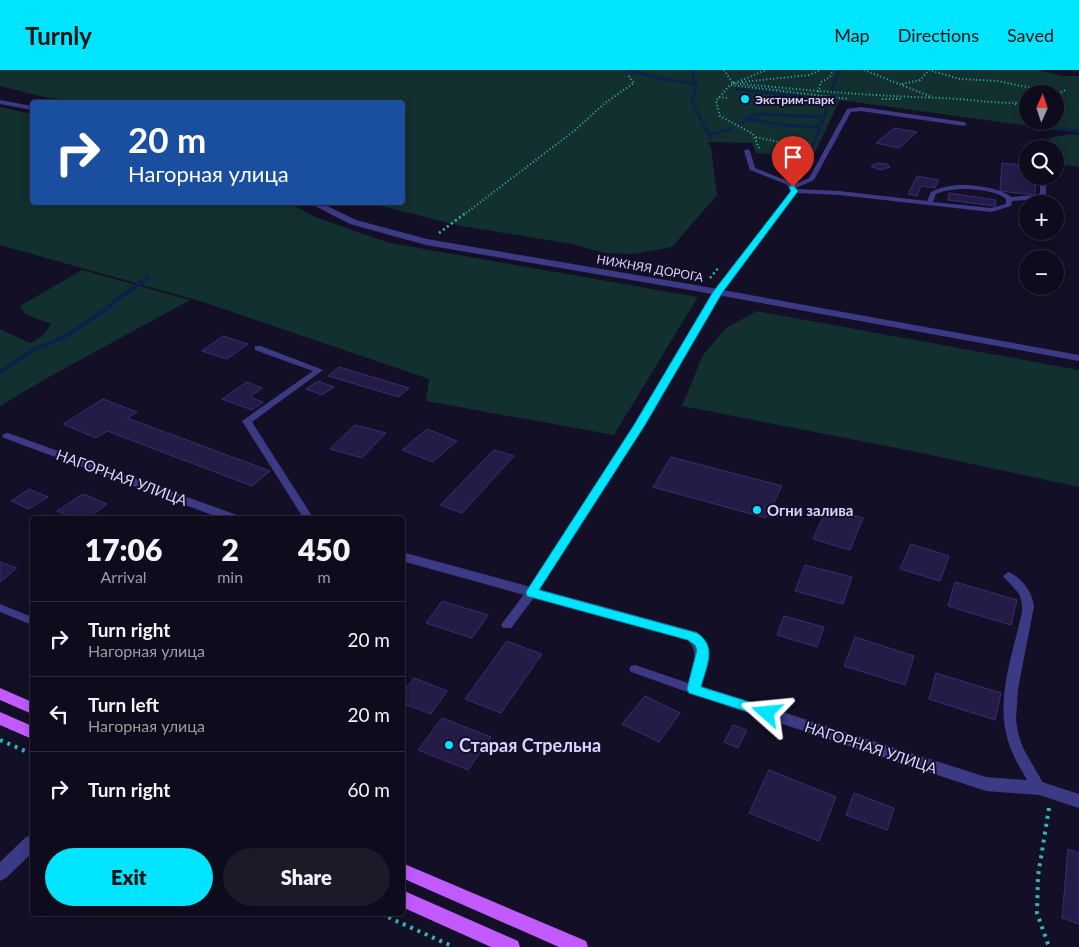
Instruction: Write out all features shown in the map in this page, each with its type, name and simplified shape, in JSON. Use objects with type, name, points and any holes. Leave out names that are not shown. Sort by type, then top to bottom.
[{"type":"main road","points":[[0,694],[30,707]]},
{"type":"main road","points":[[0,718],[30,732]]},
{"type":"main road","points":[[405,871],[579,947]]},
{"type":"main road","points":[[405,899],[511,947]]},
{"type":"street","points":[[0,102],[30,108]]},
{"type":"street","name":"НИЖНЯЯ ДОРОГА","points":[[317,205],[353,222],[417,240],[718,292],[1079,358]]},
{"type":"street","name":"НАГОРНАЯ УЛИЦА","points":[[8,436],[228,516]]},
{"type":"street","points":[[405,557],[692,636],[701,642],[703,650],[693,689]]},
{"type":"street","name":"НАГОРНАЯ УЛИЦА","points":[[693,689],[986,784],[1045,790],[1079,801]]},
{"type":"street","points":[[0,873],[30,844]]},
{"type":"lane","points":[[507,626],[532,592],[639,425],[718,292],[794,189],[812,179],[849,110],[861,109],[964,124]]},
{"type":"lane","points":[[747,150],[752,169],[788,183],[794,189],[991,210],[1009,205],[1009,199],[1004,194],[957,186],[946,187],[933,193],[930,202]]},
{"type":"lane","points":[[1009,199],[1038,197],[1043,194],[1043,185]]},
{"type":"lane","points":[[258,348],[319,370],[247,421],[307,516]]},
{"type":"lane","points":[[1008,576],[1022,587],[1029,599],[1010,706],[1012,733],[1020,756],[1045,790]]},
{"type":"lane","points":[[0,608],[30,621]]},
{"type":"lane","points":[[634,669],[693,689]]},
{"type":"path","points":[[724,70],[734,83],[818,92],[869,92],[907,98]]},
{"type":"path","points":[[766,70],[730,85],[716,101],[720,116],[756,137],[786,142],[793,146],[787,156],[782,174]]},
{"type":"path","points":[[734,83],[805,76],[820,70]]},
{"type":"path","points":[[818,92],[821,82],[830,77],[834,70]]},
{"type":"path","points":[[864,70],[935,98]]},
{"type":"path","points":[[902,84],[920,80],[929,70],[960,79],[998,81],[1019,85]]},
{"type":"path","points":[[436,235],[574,131],[605,102],[634,83],[627,74]]},
{"type":"path","points":[[730,85],[857,100]]},
{"type":"path","points":[[718,97],[728,98]]},
{"type":"path","points":[[878,99],[935,98],[1019,103]]},
{"type":"path","points":[[1014,104],[1019,106]]},
{"type":"path","points":[[756,137],[760,151]]},
{"type":"path","points":[[0,740],[30,753]]},
{"type":"path","points":[[1045,790],[1037,913],[1049,947]]},
{"type":"path","points":[[385,916],[454,947]]},
{"type":"green space","points":[[0,70],[1039,70],[1063,76],[1079,76],[1079,133],[1057,130],[1064,130],[1064,85],[1019,85],[1019,125],[840,100],[803,177],[773,167],[770,154],[756,153],[752,143],[708,142],[711,148],[717,195],[672,247],[634,254],[605,253],[572,244],[461,226],[377,205],[405,205],[405,100],[67,100],[44,97],[0,86]]},
{"type":"green space","points":[[0,107],[30,114],[30,205],[294,205],[317,218],[390,243],[698,297],[614,435],[426,401],[429,379],[203,302],[0,245]]},
{"type":"green space","points":[[1072,134],[1079,135],[1079,167],[1064,166],[1064,140],[1049,140],[1049,138]]},
{"type":"green space","points":[[82,270],[190,300],[0,406],[0,329],[30,343],[43,335],[51,324],[25,314],[20,306]]},
{"type":"green space","points":[[757,311],[1079,370],[1079,487],[912,451],[682,406],[703,355],[726,328]]},
{"type":"building","points":[[894,128],[917,132],[899,148],[876,143]]},
{"type":"building","points":[[877,163],[887,164],[890,167],[880,170],[871,166]]},
{"type":"building","points":[[1002,163],[1019,165],[1019,185],[1036,185],[1035,195],[1000,191]]},
{"type":"building","points":[[917,176],[939,180],[935,188],[921,186],[917,196],[908,194]]},
{"type":"building","points":[[949,193],[996,200],[995,206],[948,200]]},
{"type":"building","points":[[223,336],[248,344],[227,359],[202,351]]},
{"type":"building","points":[[339,367],[409,388],[399,397],[328,376]]},
{"type":"building","points":[[318,381],[334,387],[322,395],[306,389]]},
{"type":"building","points":[[247,382],[262,388],[250,397],[263,402],[252,410],[222,399]]},
{"type":"building","points":[[103,399],[137,412],[127,418],[270,471],[252,486],[107,431],[96,438],[63,424]]},
{"type":"building","points":[[355,425],[386,433],[362,458],[330,449]]},
{"type":"building","points":[[427,429],[457,441],[433,462],[402,450]]},
{"type":"building","points":[[494,450],[514,456],[462,513],[440,505]]},
{"type":"building","points":[[671,457],[782,486],[766,518],[653,487]]},
{"type":"building","points":[[29,489],[48,497],[29,509],[11,501]]},
{"type":"building","points":[[83,494],[107,504],[91,516],[68,516],[57,511]]},
{"type":"building","points":[[827,508],[863,518],[850,550],[813,539]]},
{"type":"building","points":[[911,544],[949,556],[940,581],[900,569]]},
{"type":"building","points":[[0,562],[17,568],[0,582]]},
{"type":"building","points":[[805,565],[852,577],[843,604],[795,591]]},
{"type":"building","points":[[955,582],[1017,600],[1011,625],[948,606]]},
{"type":"building","points":[[442,601],[488,615],[472,638],[426,623]]},
{"type":"building","points":[[784,616],[824,627],[817,647],[777,635]]},
{"type":"building","points":[[855,637],[914,656],[905,685],[844,666]]},
{"type":"building","points":[[507,641],[542,654],[501,713],[465,699]]},
{"type":"building","points":[[936,673],[1001,693],[995,720],[929,699]]},
{"type":"building","points":[[414,678],[447,691],[431,714],[405,704],[405,690]]},
{"type":"building","points":[[645,696],[680,713],[659,742],[622,724]]},
{"type":"building","points":[[442,718],[491,737],[468,770],[418,750]]},
{"type":"building","points":[[733,725],[747,730],[738,748],[724,742]]},
{"type":"building","points":[[769,770],[836,797],[819,841],[749,813]]},
{"type":"building","points":[[854,793],[894,808],[887,830],[846,815]]},
{"type":"building","points":[[1068,849],[1079,853],[1079,924],[1062,918]]},
{"type":"waterway","points":[[628,70],[661,79],[695,84]]},
{"type":"waterway","points":[[692,70],[695,84]]},
{"type":"waterway","points":[[832,91],[839,70]]},
{"type":"waterway","points":[[695,84],[696,88],[692,102],[711,139]]},
{"type":"waterway","points":[[737,89],[828,100]]},
{"type":"waterway","points":[[801,176],[826,112],[828,100]]},
{"type":"waterway","points":[[741,123],[755,114],[823,117]]},
{"type":"waterway","points":[[748,119],[782,125],[819,127]]},
{"type":"waterway","points":[[709,135],[731,129]]},
{"type":"waterway","points":[[1064,130],[1079,131]]},
{"type":"waterway","points":[[0,372],[33,350],[66,336],[85,324],[148,277]]},
{"type":"place","name":"Экстрим-парк","points":[[745,99]]},
{"type":"place","name":"Огни залива","points":[[757,510]]},
{"type":"place","name":"Старая Стрельна","points":[[449,745]]},
{"type":"route","points":[[767,713],[693,689],[703,650],[701,642],[692,636],[532,592],[639,425],[718,292],[795,191],[793,187]]}]
